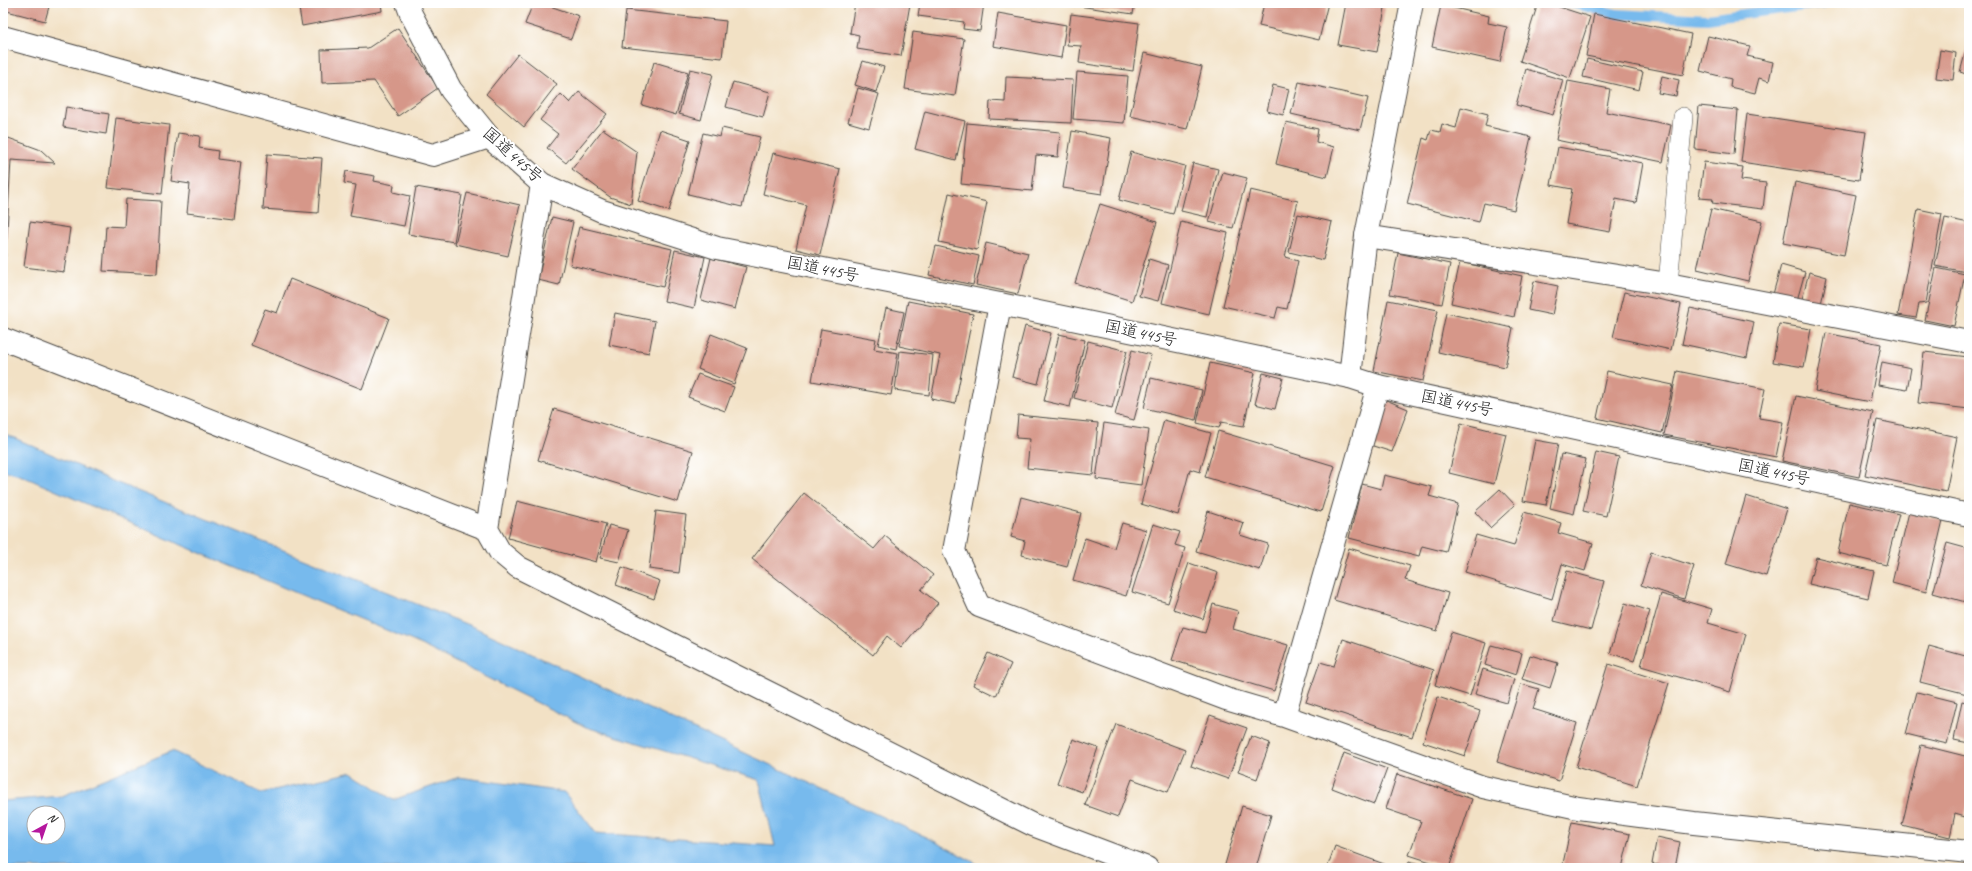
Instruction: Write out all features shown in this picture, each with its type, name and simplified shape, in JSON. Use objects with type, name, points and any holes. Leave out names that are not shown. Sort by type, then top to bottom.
[{"type":"main road","name":"国道445号","points":[[407,3],[411,14],[451,90],[489,137],[542,184],[602,211],[717,248],[1000,304],[1350,377],[1378,386],[1969,515]]},
{"type":"main road","points":[[1350,377],[1366,236],[1412,3]]},
{"type":"main road","points":[[3,37],[433,155],[489,137]]},
{"type":"main road","points":[[542,184],[487,529],[500,552],[518,567],[1032,825],[1146,868]]},
{"type":"main road","points":[[1366,236],[1668,284],[1969,342]]},
{"type":"main road","points":[[1000,304],[954,551],[979,606],[1226,699],[1284,716],[1484,787],[1578,808],[1694,823],[1969,852]]},
{"type":"main road","points":[[3,339],[487,529]]},
{"type":"main road","points":[[1284,716],[1378,386]]},
{"type":"lane","points":[[1668,284],[1683,117]]},
{"type":"water","points":[[3,433],[115,482],[476,628],[932,840],[985,868],[3,868],[3,801],[62,796],[172,751],[261,793],[352,772],[393,800],[459,777],[564,792],[596,833],[775,846],[759,780],[586,727],[415,642],[200,553],[22,476],[3,470]]},
{"type":"building","points":[[3,3],[50,3],[45,21],[3,10]]},
{"type":"building","points":[[298,3],[381,3],[382,11],[302,26]]},
{"type":"building","points":[[533,3],[541,3],[579,16],[571,39],[525,24]]},
{"type":"building","points":[[855,3],[910,4],[901,56],[857,49],[859,35],[850,33]]},
{"type":"building","points":[[920,3],[984,3],[980,31],[963,29],[964,22],[918,16]]},
{"type":"building","points":[[1072,3],[1135,3],[1133,14],[1072,5]]},
{"type":"building","points":[[1264,3],[1328,3],[1319,40],[1259,26]]},
{"type":"building","points":[[1346,3],[1360,3],[1385,8],[1377,52],[1338,45]]},
{"type":"building","points":[[1538,3],[1547,3],[1590,17],[1570,78],[1520,61]]},
{"type":"building","points":[[1441,5],[1489,16],[1488,23],[1507,27],[1500,62],[1432,47]]},
{"type":"building","points":[[626,10],[726,21],[722,58],[622,47]]},
{"type":"building","points":[[998,13],[1066,25],[1061,58],[993,46]]},
{"type":"building","points":[[1071,14],[1139,23],[1133,71],[1079,63],[1081,46],[1067,45]]},
{"type":"building","points":[[1594,14],[1691,34],[1683,75],[1586,56]]},
{"type":"building","points":[[398,28],[438,88],[398,116],[374,81],[322,83],[321,50],[368,48]]},
{"type":"building","points":[[913,32],[964,39],[955,96],[905,89]]},
{"type":"building","points":[[1708,36],[1750,46],[1747,56],[1773,62],[1769,81],[1759,78],[1755,93],[1730,87],[1731,79],[1700,71]]},
{"type":"building","points":[[1967,47],[1969,48],[1969,75],[1960,72]]},
{"type":"building","points":[[1940,50],[1956,53],[1953,80],[1936,78]]},
{"type":"building","points":[[1144,53],[1202,67],[1187,129],[1130,116]]},
{"type":"building","points":[[518,54],[557,84],[524,127],[486,94]]},
{"type":"building","points":[[1587,59],[1643,72],[1639,90],[1583,77]]},
{"type":"building","points":[[863,61],[884,67],[876,92],[855,85]]},
{"type":"building","points":[[654,62],[688,72],[676,115],[642,105]]},
{"type":"building","points":[[690,69],[713,74],[701,120],[679,114]]},
{"type":"building","points":[[1526,69],[1563,80],[1553,115],[1516,105]]},
{"type":"building","points":[[1077,72],[1128,76],[1124,123],[1073,119]]},
{"type":"building","points":[[1662,76],[1679,80],[1676,96],[1658,93]]},
{"type":"building","points":[[1006,77],[1073,80],[1071,123],[989,119],[990,101],[1005,102]]},
{"type":"building","points":[[1568,81],[1610,89],[1606,112],[1671,125],[1663,162],[1556,140]]},
{"type":"building","points":[[733,82],[770,92],[763,117],[726,107]]},
{"type":"building","points":[[1299,82],[1368,98],[1360,130],[1291,114]]},
{"type":"building","points":[[1273,85],[1289,89],[1283,115],[1267,111]]},
{"type":"building","points":[[858,88],[879,94],[869,128],[848,122]]},
{"type":"building","points":[[579,92],[607,114],[566,163],[547,148],[558,134],[540,120],[561,94],[570,103]]},
{"type":"building","points":[[1699,106],[1738,110],[1734,154],[1695,149]]},
{"type":"building","points":[[66,107],[109,114],[106,134],[63,127]]},
{"type":"building","points":[[1461,107],[1488,114],[1485,126],[1531,137],[1514,210],[1484,203],[1479,222],[1407,204],[1423,138],[1428,140],[1431,130],[1440,132],[1442,124],[1456,128]]},
{"type":"building","points":[[925,111],[965,121],[956,160],[915,149]]},
{"type":"building","points":[[1747,114],[1866,132],[1859,180],[1741,162]]},
{"type":"building","points":[[116,118],[169,125],[162,194],[108,188]]},
{"type":"building","points":[[1286,122],[1318,129],[1316,142],[1334,147],[1327,177],[1276,164]]},
{"type":"building","points":[[967,123],[1060,132],[1058,157],[1036,155],[1032,191],[961,184]]},
{"type":"building","points":[[722,128],[760,137],[742,207],[688,194],[703,133],[720,137]]},
{"type":"building","points":[[603,129],[637,152],[631,204],[610,197],[572,169]]},
{"type":"building","points":[[660,130],[690,140],[669,211],[638,201]]},
{"type":"building","points":[[1072,131],[1111,138],[1102,194],[1063,188]]},
{"type":"building","points":[[178,133],[200,136],[199,148],[218,151],[217,159],[241,162],[234,219],[187,213],[190,184],[171,181]]},
{"type":"building","points":[[3,136],[41,150],[55,163],[11,160],[5,266],[3,266]]},
{"type":"building","points":[[1558,147],[1643,163],[1636,203],[1616,199],[1610,232],[1566,224],[1572,189],[1551,185]]},
{"type":"building","points":[[1131,152],[1185,166],[1173,214],[1119,200]]},
{"type":"building","points":[[773,153],[840,169],[820,255],[796,249],[806,205],[763,194]]},
{"type":"building","points":[[267,154],[322,158],[318,213],[263,209]]},
{"type":"building","points":[[1704,162],[1743,167],[1741,180],[1766,183],[1763,209],[1712,203],[1713,199],[1699,198]]},
{"type":"building","points":[[1193,163],[1218,169],[1207,217],[1181,211]]},
{"type":"building","points":[[346,171],[375,176],[374,181],[394,185],[393,192],[410,196],[404,226],[350,216],[356,185],[344,183]]},
{"type":"building","points":[[1223,172],[1247,178],[1233,228],[1209,222]]},
{"type":"building","points":[[1795,182],[1856,195],[1844,255],[1783,243]]},
{"type":"building","points":[[416,187],[462,195],[454,242],[408,234]]},
{"type":"building","points":[[1250,190],[1298,201],[1285,257],[1298,261],[1287,309],[1278,307],[1275,318],[1223,306]]},
{"type":"building","points":[[467,193],[520,205],[508,256],[455,244]]},
{"type":"building","points":[[949,193],[987,202],[977,250],[939,242]]},
{"type":"building","points":[[126,199],[161,201],[157,274],[103,271],[106,226],[124,227]]},
{"type":"building","points":[[1100,204],[1157,222],[1132,301],[1075,283]]},
{"type":"building","points":[[1711,209],[1762,221],[1748,281],[1697,269]]},
{"type":"building","points":[[1918,209],[1942,214],[1926,303],[1919,304],[1916,318],[1898,315]]},
{"type":"building","points":[[1298,214],[1332,222],[1323,260],[1289,252]]},
{"type":"building","points":[[552,217],[573,222],[559,285],[538,280]]},
{"type":"building","points":[[1945,218],[1969,223],[1969,257],[1966,272],[1935,266]]},
{"type":"building","points":[[30,222],[70,228],[64,272],[24,267]]},
{"type":"building","points":[[1181,222],[1228,233],[1209,314],[1162,303]]},
{"type":"building","points":[[579,227],[672,249],[663,287],[570,265]]},
{"type":"building","points":[[986,243],[1028,253],[1018,294],[976,285]]},
{"type":"building","points":[[936,246],[979,256],[973,285],[929,275]]},
{"type":"building","points":[[675,250],[705,257],[694,308],[664,301]]},
{"type":"building","points":[[1398,253],[1450,264],[1442,304],[1390,294]]},
{"type":"building","points":[[711,258],[746,267],[735,309],[701,300]]},
{"type":"building","points":[[1149,259],[1168,265],[1158,301],[1139,296]]},
{"type":"building","points":[[1460,262],[1522,276],[1514,317],[1451,303]]},
{"type":"building","points":[[1781,265],[1805,272],[1796,304],[1772,298]]},
{"type":"building","points":[[1936,268],[1965,274],[1954,326],[1925,320]]},
{"type":"building","points":[[1809,272],[1827,277],[1821,304],[1802,299]]},
{"type":"building","points":[[290,279],[389,318],[362,389],[251,345],[265,309],[277,313]]},
{"type":"building","points":[[1534,281],[1558,286],[1552,315],[1528,310]]},
{"type":"building","points":[[1624,292],[1681,304],[1671,350],[1613,337]]},
{"type":"building","points":[[1388,300],[1438,310],[1423,381],[1374,371]]},
{"type":"building","points":[[908,301],[973,314],[955,404],[931,399],[940,355],[899,346]]},
{"type":"building","points":[[886,308],[904,312],[896,349],[878,345]]},
{"type":"building","points":[[1690,308],[1754,322],[1747,358],[1682,344]]},
{"type":"building","points":[[615,313],[655,321],[649,353],[609,345]]},
{"type":"building","points":[[1446,313],[1513,328],[1505,367],[1438,352]]},
{"type":"building","points":[[1779,324],[1811,329],[1804,367],[1773,362]]},
{"type":"building","points":[[1025,326],[1051,333],[1038,384],[1012,377]]},
{"type":"building","points":[[821,329],[876,339],[874,349],[898,353],[891,395],[812,381]]},
{"type":"building","points":[[1826,333],[1881,344],[1870,402],[1815,391]]},
{"type":"building","points":[[711,334],[747,348],[734,384],[698,369]]},
{"type":"building","points":[[1059,334],[1085,340],[1070,407],[1044,401]]},
{"type":"building","points":[[1088,341],[1127,351],[1112,408],[1074,398]]},
{"type":"building","points":[[1132,350],[1151,355],[1134,420],[1115,415]]},
{"type":"building","points":[[900,351],[933,355],[929,395],[895,390]]},
{"type":"building","points":[[1924,352],[1969,357],[1969,409],[1918,403]]},
{"type":"building","points":[[1882,362],[1911,368],[1907,390],[1878,385]]},
{"type":"building","points":[[1210,363],[1255,373],[1244,426],[1221,422],[1219,428],[1197,423]]},
{"type":"building","points":[[1607,371],[1673,385],[1662,433],[1597,418]]},
{"type":"building","points":[[1677,371],[1765,389],[1759,418],[1783,422],[1776,457],[1664,435]]},
{"type":"building","points":[[1263,373],[1283,378],[1275,409],[1255,404]]},
{"type":"building","points":[[698,374],[734,387],[725,411],[688,397]]},
{"type":"building","points":[[1151,378],[1202,390],[1196,420],[1144,408]]},
{"type":"building","points":[[1796,396],[1873,412],[1859,477],[1782,461]]},
{"type":"building","points":[[1386,400],[1408,409],[1392,452],[1370,445]]},
{"type":"building","points":[[554,409],[693,451],[678,502],[538,460]]},
{"type":"building","points":[[1018,415],[1098,423],[1093,475],[1027,468],[1030,439],[1016,438]]},
{"type":"building","points":[[1164,420],[1211,433],[1200,472],[1190,469],[1178,515],[1141,504]]},
{"type":"building","points":[[1877,420],[1957,437],[1946,492],[1865,475]]},
{"type":"building","points":[[1104,423],[1149,430],[1141,485],[1096,479]]},
{"type":"building","points":[[1461,423],[1506,434],[1494,484],[1449,473]]},
{"type":"building","points":[[1218,431],[1335,466],[1321,512],[1205,477]]},
{"type":"building","points":[[1535,440],[1558,444],[1546,505],[1523,501]]},
{"type":"building","points":[[1596,452],[1619,457],[1606,516],[1583,511]]},
{"type":"building","points":[[1561,454],[1586,459],[1574,514],[1550,508]]},
{"type":"building","points":[[1384,475],[1432,487],[1429,496],[1458,504],[1446,552],[1422,546],[1419,556],[1349,538],[1362,484],[1381,489]]},
{"type":"building","points":[[1500,489],[1515,505],[1490,528],[1475,512]]},
{"type":"building","points":[[804,493],[874,549],[885,536],[933,575],[921,590],[938,603],[901,648],[887,636],[873,655],[752,559]]},
{"type":"building","points":[[1746,496],[1787,509],[1766,576],[1726,564]]},
{"type":"building","points":[[1021,497],[1081,513],[1067,567],[1022,555],[1025,541],[1011,537]]},
{"type":"building","points":[[517,501],[606,524],[596,562],[508,538]]},
{"type":"building","points":[[1849,503],[1899,514],[1886,565],[1838,553]]},
{"type":"building","points":[[656,511],[686,515],[679,573],[649,569]]},
{"type":"building","points":[[1208,511],[1244,523],[1240,535],[1268,544],[1260,570],[1196,551]]},
{"type":"building","points":[[1524,512],[1561,523],[1558,533],[1593,543],[1585,571],[1562,564],[1552,599],[1465,572],[1476,535],[1514,546]]},
{"type":"building","points":[[1909,512],[1943,520],[1926,592],[1892,583]]},
{"type":"building","points":[[1122,523],[1146,530],[1126,596],[1073,580],[1085,538],[1114,548]]},
{"type":"building","points":[[1153,524],[1180,532],[1175,545],[1185,548],[1168,603],[1132,592]]},
{"type":"building","points":[[609,525],[628,530],[619,562],[600,558]]},
{"type":"building","points":[[1947,543],[1969,549],[1969,603],[1933,593]]},
{"type":"building","points":[[1349,548],[1410,566],[1405,580],[1448,593],[1437,631],[1334,600]]},
{"type":"building","points":[[1651,552],[1694,566],[1684,599],[1641,585]]},
{"type":"building","points":[[1816,557],[1874,571],[1868,598],[1809,584]]},
{"type":"building","points":[[1189,563],[1218,573],[1203,619],[1173,609]]},
{"type":"building","points":[[622,567],[660,581],[654,599],[616,585]]},
{"type":"building","points":[[1567,571],[1604,581],[1591,630],[1554,621]]},
{"type":"building","points":[[1661,594],[1712,609],[1708,623],[1746,634],[1730,692],[1641,666]]},
{"type":"building","points":[[1625,603],[1650,611],[1634,661],[1610,653]]},
{"type":"building","points":[[1213,604],[1238,611],[1233,629],[1288,645],[1274,691],[1172,660],[1183,627],[1205,633]]},
{"type":"building","points":[[1451,632],[1486,643],[1470,696],[1435,685]]},
{"type":"building","points":[[1343,639],[1434,670],[1412,737],[1306,702],[1320,662],[1334,666]]},
{"type":"building","points":[[1491,645],[1522,653],[1516,675],[1485,665]]},
{"type":"building","points":[[1929,646],[1969,657],[1969,686],[1967,694],[1920,682]]},
{"type":"building","points":[[988,653],[1011,664],[996,696],[973,685]]},
{"type":"building","points":[[1530,655],[1558,663],[1550,688],[1522,679]]},
{"type":"building","points":[[1608,664],[1669,683],[1637,786],[1576,767]]},
{"type":"building","points":[[1483,669],[1514,679],[1507,703],[1475,694]]},
{"type":"building","points":[[1521,684],[1539,689],[1533,709],[1577,723],[1559,781],[1497,762]]},
{"type":"building","points":[[1917,692],[1957,702],[1947,744],[1906,734]]},
{"type":"building","points":[[1438,697],[1480,711],[1465,756],[1423,742]]},
{"type":"building","points":[[1962,701],[1969,703],[1969,743],[1954,740]]},
{"type":"building","points":[[1210,715],[1247,728],[1228,779],[1191,766]]},
{"type":"building","points":[[1116,724],[1185,750],[1168,792],[1132,779],[1118,817],[1085,805]]},
{"type":"building","points":[[1251,736],[1270,743],[1257,779],[1238,772]]},
{"type":"building","points":[[1073,739],[1098,748],[1082,792],[1057,783]]},
{"type":"building","points":[[1921,745],[1969,757],[1969,800],[1965,817],[1955,814],[1950,837],[1902,825]]},
{"type":"building","points":[[1344,753],[1387,769],[1374,804],[1332,788]]},
{"type":"building","points":[[1397,774],[1472,799],[1449,868],[1409,855],[1421,821],[1386,809]]},
{"type":"building","points":[[1242,806],[1271,815],[1256,868],[1224,868]]},
{"type":"building","points":[[1572,822],[1630,834],[1622,868],[1562,868]]},
{"type":"building","points":[[1657,837],[1680,842],[1675,868],[1652,864]]},
{"type":"building","points":[[1335,846],[1395,868],[1327,868]]},
{"type":"building","points":[[1409,861],[1432,868],[1407,868]]},
{"type":"waterway","points":[[1570,3],[1617,14],[1707,19],[1825,3]]}]
